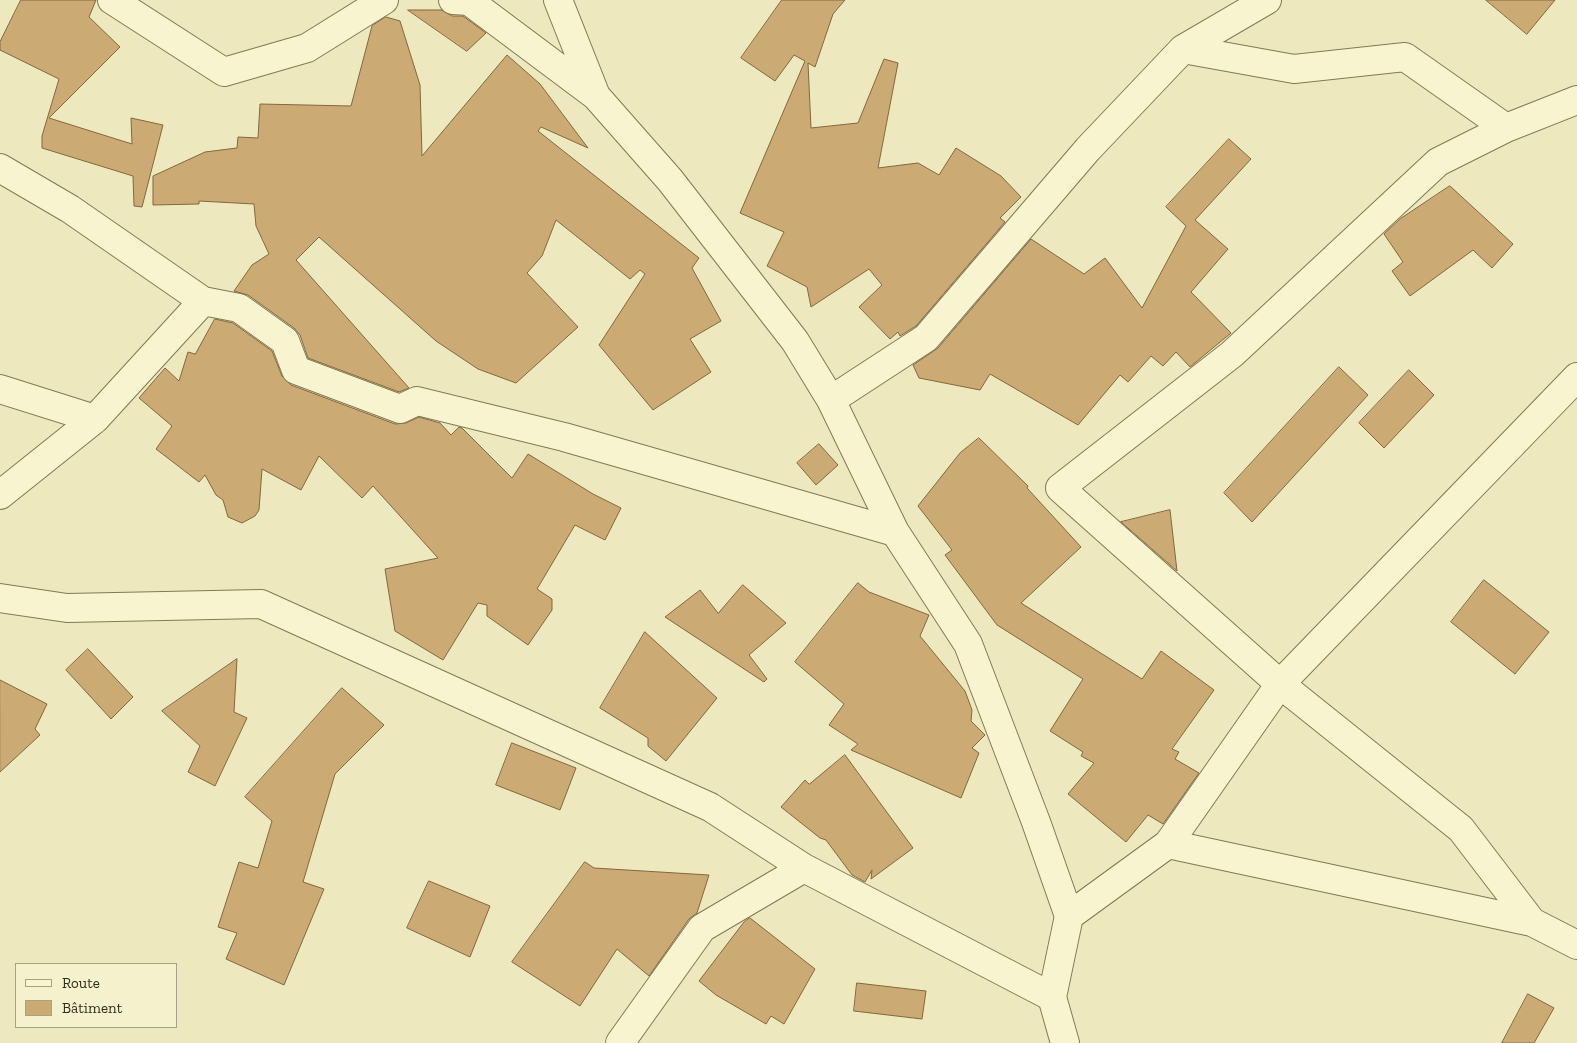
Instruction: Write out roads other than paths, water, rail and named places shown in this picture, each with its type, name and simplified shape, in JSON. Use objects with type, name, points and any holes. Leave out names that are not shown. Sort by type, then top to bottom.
[{"type":"street","points":[[112,0],[224,72],[307,48],[384,0]]},
{"type":"street","points":[[453,0],[469,1],[596,96],[670,180],[795,341],[831,400],[895,532],[968,644],[1036,822],[1069,916],[1052,998],[1065,1043]]},
{"type":"street","points":[[558,0],[596,96]]},
{"type":"street","points":[[831,400],[926,338],[1088,148],[1183,49],[1267,0]]},
{"type":"street","points":[[1183,49],[1294,69],[1405,58],[1506,128]]},
{"type":"street","points":[[1532,922],[1461,830],[1280,684],[1060,488],[1232,354],[1438,162],[1506,128],[1577,100]]},
{"type":"street","points":[[0,168],[70,209],[203,301],[239,308],[285,341],[296,370],[400,409],[417,400],[564,437],[895,532]]},
{"type":"street","points":[[0,495],[95,419],[203,301]]},
{"type":"street","points":[[1069,916],[1168,844],[1280,684],[1577,377]]},
{"type":"street","points":[[0,390],[95,419]]},
{"type":"street","points":[[0,598],[67,608],[261,604],[710,807],[804,868],[1052,998]]},
{"type":"street","points":[[1168,844],[1532,922],[1577,945]]},
{"type":"street","points":[[620,1043],[702,928],[804,868]]}]
